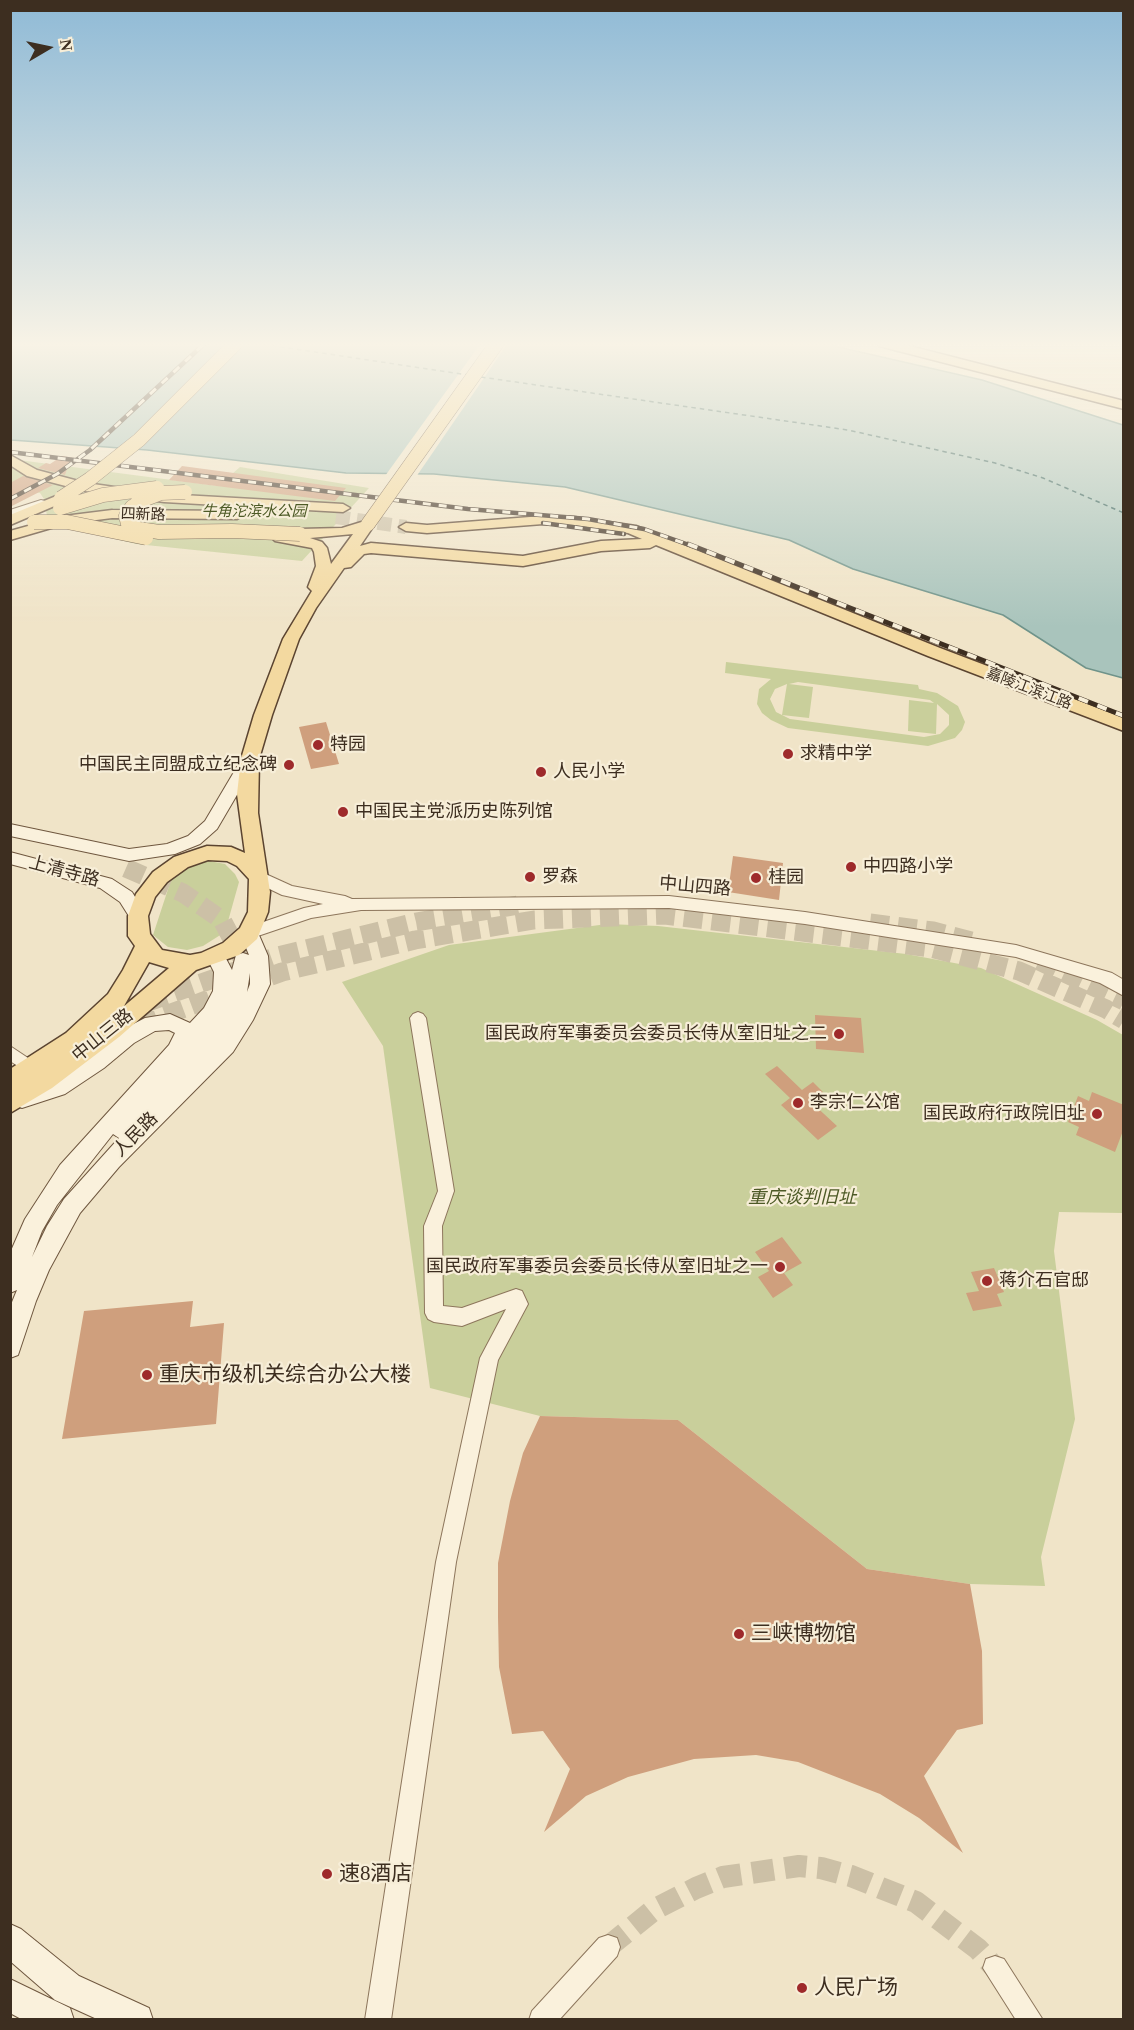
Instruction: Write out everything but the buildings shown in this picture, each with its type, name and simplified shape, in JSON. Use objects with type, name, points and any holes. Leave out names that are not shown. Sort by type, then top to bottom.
[{"type":"main road","points":[[12,524],[61,498],[90,479],[142,438]]},
{"type":"main road","points":[[10,830],[123,854],[142,855],[169,850],[194,840],[211,825],[250,759],[277,673],[291,639],[308,608],[429,438]]},
{"type":"main road","points":[[10,459],[32,472],[85,487],[164,498],[325,506]]},
{"type":"main road","points":[[12,524],[38,518],[85,500],[134,490],[161,488],[325,506],[340,513],[278,515],[144,505],[52,490],[13,476]]},
{"type":"main road","points":[[185,492],[161,493],[143,500],[132,507],[126,516],[128,524],[139,529],[159,532],[232,531],[300,534],[344,532],[365,528]]},
{"type":"main road","points":[[533,513],[603,516],[651,527],[712,547],[939,647],[678,549],[657,538],[602,524],[573,521],[518,522],[428,529],[408,523],[533,513]]},
{"type":"main road","name":"四新路","points":[[12,524],[112,514],[278,515]]},
{"type":"main road","points":[[38,518],[134,537],[155,539],[280,538],[317,545],[322,551],[324,566],[308,608]]},
{"type":"main road","points":[[365,528],[377,537],[439,548],[524,555],[537,552],[548,538],[544,528],[518,522]]},
{"type":"main road","points":[[308,608],[355,554],[364,549],[387,548],[523,561],[601,546],[649,543],[678,549]]},
{"type":"main road","name":"嘉陵江滨江路","points":[[939,647],[1124,710]]},
{"type":"main road","name":"嘉陵江滨江路","points":[[939,647],[1124,725]]},
{"type":"main road","points":[[250,759],[248,813],[259,877],[260,892],[258,912],[249,933],[231,949],[190,963],[155,956],[139,936],[138,916],[146,894],[160,877],[181,862],[207,852],[231,854],[244,861],[259,877]]},
{"type":"main road","points":[[10,842],[126,868]]},
{"type":"main road","name":"上清寺路","points":[[10,858],[106,883],[126,897],[138,916]]},
{"type":"main road","name":"人民路","points":[[10,1347],[24,1301],[39,1266],[55,1233],[72,1206],[111,1160],[226,1046],[246,1015],[260,984],[259,956],[249,933]]},
{"type":"main road","name":"中山三路","points":[[10,1082],[74,1039],[116,1000],[133,973],[145,946]]},
{"type":"main road","name":"人民路","points":[[14,1273],[33,1226],[49,1198],[68,1172],[211,1013],[223,991],[223,972],[215,956]]},
{"type":"main road","points":[[14,1273],[39,1228],[78,1176],[188,1064],[224,1018],[237,993],[243,960]]},
{"type":"main road","name":"中山三路","points":[[11,1103],[111,1031],[190,963]]},
{"type":"main road","points":[[11,1103],[58,1088],[97,1062],[127,1037],[152,1024],[170,1022],[182,1027],[184,1038],[173,1056]]},
{"type":"main road","points":[[10,1940],[67,1988],[137,2019]]},
{"type":"main road","points":[[10,1995],[58,2019]]},
{"type":"street","points":[[259,877],[288,891],[361,904]]},
{"type":"street","name":"中山四路","points":[[361,904],[680,903],[805,918],[1016,951],[1106,978],[1124,989]]},
{"type":"street","points":[[249,933],[310,912],[361,904]]},
{"type":"street","points":[[378,2019],[446,1562],[489,1358],[519,1304],[516,1297],[462,1317],[434,1313],[433,1226],[446,1191],[418,1018]]},
{"type":"street","points":[[10,1052],[32,1068]]},
{"type":"street","points":[[542,2019],[608,1947]]},
{"type":"street","points":[[995,1968],[1030,2019]]},
{"type":"green space","name":"牛角沱滨水公园","points":[[11,459],[218,486],[240,467],[369,488],[302,561],[136,544],[59,525],[47,516],[44,499],[40,493],[11,485]]},
{"type":"green space","points":[[726,662],[918,685],[919,689],[937,693],[958,706],[965,722],[955,738],[928,746],[788,728],[771,720],[762,713],[757,704],[759,689],[771,679],[725,673]],"holes":[[[798,682],[930,700],[934,703],[909,700],[908,731],[936,734],[937,704],[949,715],[949,725],[940,734],[924,737],[790,719],[782,715],[809,718],[813,687],[789,684]],[[787,684],[782,715],[776,712],[770,699],[775,689]]]},
{"type":"green space","points":[[209,861],[225,864],[239,882],[225,932],[203,946],[187,950],[168,947],[153,935],[173,874],[189,865]]},
{"type":"green space","name":"重庆谈判旧址","points":[[607,924],[658,926],[906,954],[981,968],[1097,1020],[1123,1035],[1123,1213],[1059,1212],[1054,1251],[1075,1419],[1041,1557],[1045,1586],[970,1584],[867,1569],[678,1420],[540,1416],[430,1388],[383,1046],[342,982],[449,945]]},
{"type":"water","points":[[11,438],[1123,438],[1123,678],[1086,668],[1003,615],[853,569],[789,540],[565,487],[434,474],[346,473],[147,450],[11,440]]},
{"type":"pier","points":[[413,438],[443,438],[416,477],[385,476]]},
{"type":"ferry route","points":[[882,438],[995,463],[1043,478],[1124,513]]},
{"type":"tunnel","points":[[336,517],[406,527]]},
{"type":"tunnel","points":[[126,868],[183,893],[222,920],[242,958]]},
{"type":"tunnel","points":[[148,1002],[278,956],[416,922],[519,905]]},
{"type":"tunnel","points":[[139,1025],[282,972],[415,940],[534,920],[665,915],[931,948],[1019,971],[1106,1009],[1124,1020]]},
{"type":"tunnel","points":[[870,923],[933,931],[971,941]]},
{"type":"tunnel","points":[[1039,961],[1124,1001]]},
{"type":"tunnel","points":[[608,1947],[655,1909],[696,1888],[723,1877],[799,1866],[821,1868],[851,1876],[916,1902],[978,1949],[995,1968]]},
{"type":"railway","points":[[76,460],[103,438]]},
{"type":"railway","points":[[10,452],[76,460]]},
{"type":"railway","points":[[10,499],[57,474],[76,460]]},
{"type":"railway","points":[[76,460],[468,509],[588,519],[644,529],[692,546]]},
{"type":"railway","points":[[543,523],[624,534]]},
{"type":"railway","points":[[688,544],[1124,716]]},
{"type":"place","name":"特园","points":[[318,745]]},
{"type":"place","name":"求精中学","points":[[788,754]]},
{"type":"place","name":"中国民主同盟成立纪念碑","points":[[289,765]]},
{"type":"place","name":"人民小学","points":[[541,772]]},
{"type":"place","name":"中国民主党派历史陈列馆","points":[[343,812]]},
{"type":"place","name":"中四路小学","points":[[851,867]]},
{"type":"place","name":"罗森","points":[[530,877]]},
{"type":"place","name":"桂园","points":[[756,878]]},
{"type":"place","name":"国民政府军事委员会委员长侍从室旧址之二","points":[[839,1034]]},
{"type":"place","name":"李宗仁公馆","points":[[798,1103]]},
{"type":"place","name":"国民政府行政院旧址","points":[[1097,1114]]},
{"type":"place","name":"国民政府军事委员会委员长侍从室旧址之一","points":[[780,1267]]},
{"type":"place","name":"蒋介石官邸","points":[[987,1281]]},
{"type":"place","name":"重庆市级机关综合办公大楼","points":[[147,1375]]},
{"type":"place","name":"三峡博物馆","points":[[739,1634]]},
{"type":"place","name":"速8酒店","points":[[327,1874]]},
{"type":"place","name":"人民广场","points":[[802,1988]]}]
